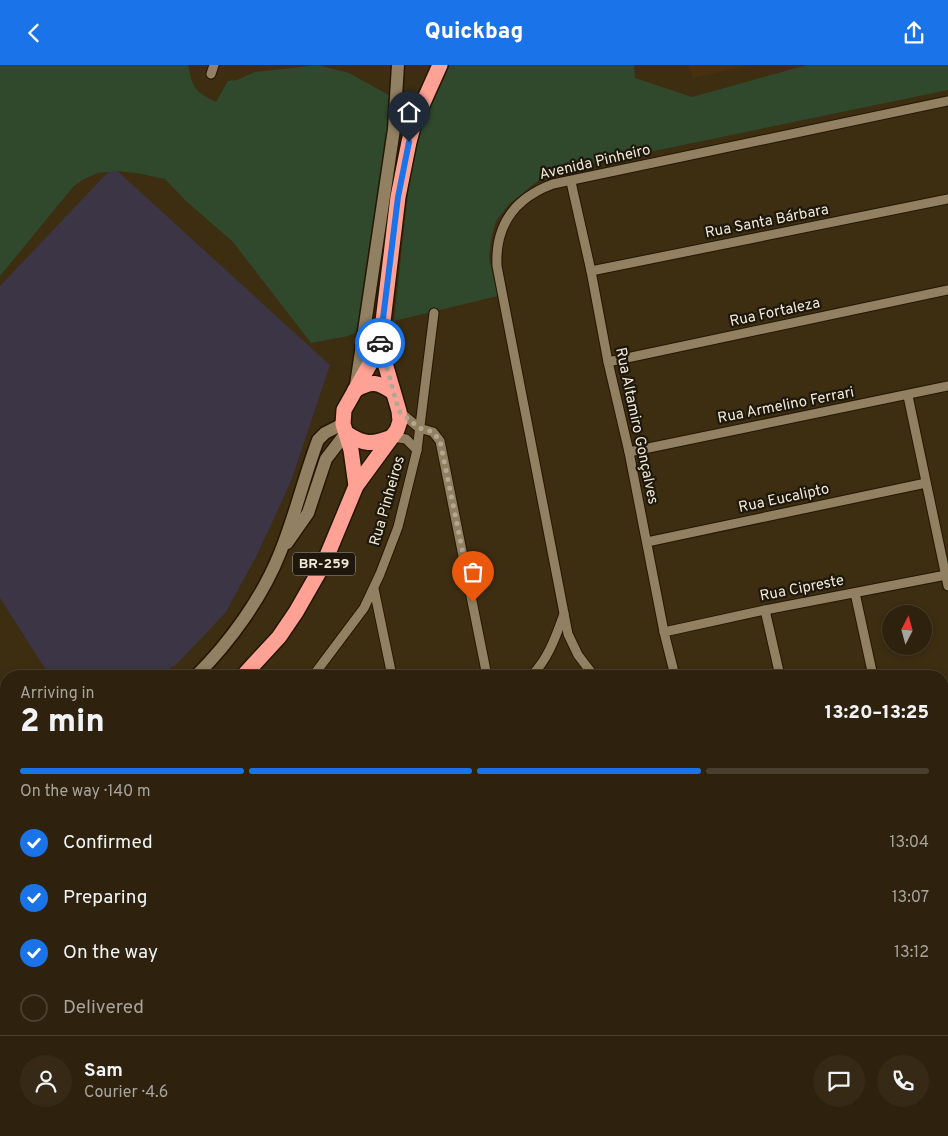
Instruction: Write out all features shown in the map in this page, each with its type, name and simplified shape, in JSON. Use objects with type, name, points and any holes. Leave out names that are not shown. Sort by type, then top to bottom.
[{"type":"highway","name":"BR-259","points":[[356,486],[351,450],[345,429],[344,410],[380,346],[398,197],[409,142],[414,123],[440,65]]},
{"type":"highway","name":"BR-259","points":[[249,670],[279,637],[309,591],[335,539],[356,486],[397,430],[400,421],[399,411],[380,346]]},
{"type":"highway","points":[[356,390],[370,383],[379,383],[393,393]]},
{"type":"highway","points":[[345,429],[361,442],[376,443],[392,437]]},
{"type":"street","points":[[356,390],[394,129],[398,65]]},
{"type":"street","name":"Avenida Pinheiro","points":[[589,670],[578,655],[571,641],[564,614],[497,257],[497,246],[502,228],[515,208],[531,193],[553,184],[571,182],[948,101]]},
{"type":"street","name":"Rua Altamiro Gonçalves","points":[[571,182],[591,271],[608,362],[629,452],[673,670]]},
{"type":"street","name":"Rua Santa Bárbara","points":[[591,271],[948,199]]},
{"type":"street","name":"Rua Fortaleza","points":[[608,362],[948,290]]},
{"type":"street","name":"Rua Pinheiros","points":[[318,670],[364,608],[374,589],[398,527],[417,450],[434,313]]},
{"type":"street","name":"Rua Armelino Ferrari","points":[[629,452],[908,396],[948,386]]},
{"type":"street","points":[[908,396],[948,585]]},
{"type":"street","points":[[399,411],[419,428],[428,429],[437,436],[444,455],[486,670]]},
{"type":"street","points":[[202,670],[224,647],[266,582],[280,553],[318,441],[326,433],[345,429]]},
{"type":"street","points":[[392,437],[406,439],[417,450]]},
{"type":"street","name":"Rua Eucalipto","points":[[647,542],[926,483]]},
{"type":"street","name":"Rua Cipreste","points":[[664,632],[765,609],[946,575]]},
{"type":"street","points":[[374,589],[391,670]]},
{"type":"street","points":[[854,593],[872,670]]},
{"type":"street","points":[[765,609],[779,670]]},
{"type":"street","points":[[536,670],[553,644],[564,614]]},
{"type":"shaded area","points":[[689,65],[749,65],[693,78]]},
{"type":"shaded area","points":[[113,167],[330,365],[291,481],[258,553],[226,612],[177,664],[168,670],[46,670],[0,598],[0,286]]},
{"type":"green space","points":[[0,65],[188,65],[193,84],[199,92],[216,102],[228,81],[237,80],[255,72],[318,65],[349,73],[396,99],[395,103],[403,120],[392,163],[369,333],[360,331],[348,336],[311,343],[233,242],[186,201],[165,179],[136,173],[117,171],[98,173],[82,180],[73,187],[0,276]]},
{"type":"green space","points":[[445,65],[634,65],[635,78],[692,97],[807,65],[948,65],[948,90],[548,173],[509,204],[496,221],[491,239],[489,258],[498,296],[394,321],[410,174],[425,108]]},
{"type":"way so far","points":[[380,343],[399,411],[419,428],[428,429],[433,432],[440,441],[473,602]]},
{"type":"route","points":[[380,343],[398,197],[409,142]]}]
